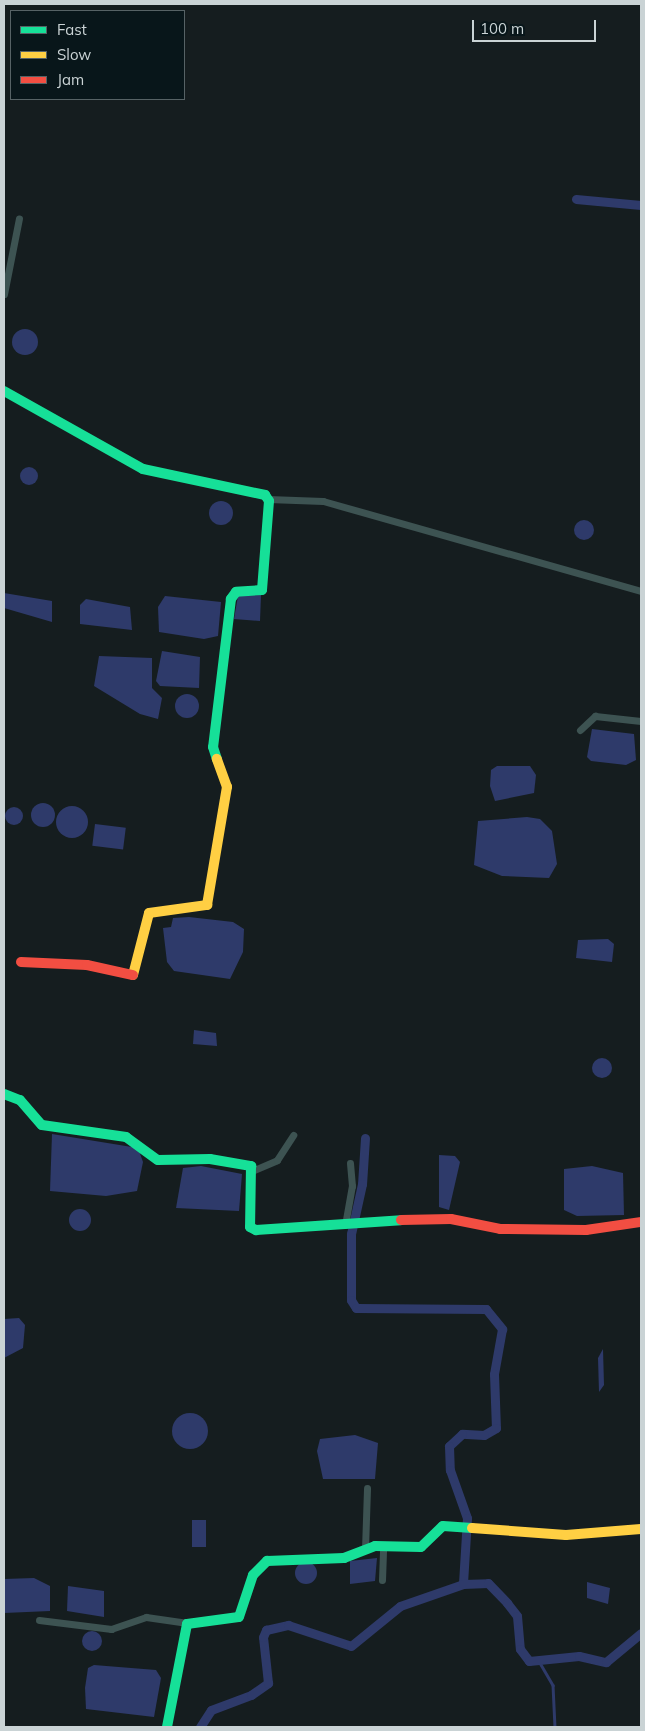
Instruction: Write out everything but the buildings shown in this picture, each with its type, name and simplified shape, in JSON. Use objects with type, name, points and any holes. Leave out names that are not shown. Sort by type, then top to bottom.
[{"type":"street","points":[[4,294],[19,218]]},
{"type":"street","points":[[4,391],[143,468],[265,494],[268,499],[262,590],[236,592],[230,599],[213,747],[228,787],[207,905],[149,913],[133,976],[87,965],[21,962]]},
{"type":"street","points":[[268,499],[323,501],[641,591]]},
{"type":"street","points":[[580,730],[595,716],[641,721]]},
{"type":"street","points":[[4,1094],[20,1100],[42,1126],[126,1137],[137,1141],[158,1160],[219,1160],[254,1170],[277,1160],[292,1135]]},
{"type":"street","points":[[346,1225],[352,1186],[350,1163]]},
{"type":"street","points":[[254,1170],[250,1227],[256,1230],[346,1225],[359,1226],[451,1219],[500,1229],[586,1230],[641,1222]]},
{"type":"street","points":[[365,1549],[367,1488]]},
{"type":"street","points":[[39,1620],[111,1629],[146,1617],[188,1623],[238,1616],[252,1575],[266,1561],[334,1559],[365,1549],[383,1546],[421,1547],[430,1544],[435,1528],[476,1526],[557,1534],[641,1529]]},
{"type":"street","points":[[382,1580],[383,1546]]},
{"type":"street","points":[[168,1727],[188,1623]]},
{"type":"water","points":[[25,329],[34,333],[38,342],[34,351],[25,355],[16,351],[12,342],[16,333]]},
{"type":"water","points":[[29,467],[35,470],[38,476],[35,482],[29,485],[23,482],[20,476],[23,470]]},
{"type":"water","points":[[221,501],[230,504],[233,513],[230,522],[221,525],[212,522],[209,513],[212,504]]},
{"type":"water","points":[[584,520],[591,523],[594,530],[591,537],[584,540],[577,537],[574,530],[577,523]]},
{"type":"water","points":[[4,593],[52,601],[52,622],[4,608]]},
{"type":"water","points":[[261,595],[260,621],[234,619],[238,596]]},
{"type":"water","points":[[165,596],[221,602],[218,636],[204,639],[159,632],[158,607]]},
{"type":"water","points":[[86,599],[130,607],[132,630],[80,624],[80,605]]},
{"type":"water","points":[[162,651],[200,657],[199,688],[160,686],[156,681]]},
{"type":"water","points":[[99,656],[152,658],[152,688],[162,698],[158,719],[140,714],[94,686]]},
{"type":"water","points":[[187,694],[196,697],[199,706],[196,715],[187,718],[178,715],[175,706],[178,697]]},
{"type":"water","points":[[592,729],[634,734],[636,760],[626,765],[591,761],[587,757]]},
{"type":"water","points":[[497,766],[530,766],[536,775],[534,793],[495,801],[490,786],[491,770]]},
{"type":"water","points":[[43,803],[52,806],[55,815],[52,824],[43,827],[34,824],[31,815],[34,806]]},
{"type":"water","points":[[72,806],[84,810],[88,822],[84,834],[72,838],[60,834],[56,822],[60,810]]},
{"type":"water","points":[[10,807],[18,807],[23,812],[21,823],[10,825],[5,820],[5,812]]},
{"type":"water","points":[[527,817],[540,819],[552,831],[557,864],[549,878],[502,876],[474,865],[478,821]]},
{"type":"water","points":[[95,824],[126,828],[123,850],[92,846]]},
{"type":"water","points":[[189,917],[233,922],[244,929],[243,952],[230,979],[174,971],[167,962],[163,928],[171,927],[173,918]]},
{"type":"water","points":[[608,939],[614,944],[612,962],[576,958],[578,940]]},
{"type":"water","points":[[194,1030],[216,1033],[217,1046],[193,1044]]},
{"type":"water","points":[[602,1058],[609,1061],[612,1068],[609,1075],[602,1078],[595,1075],[592,1068],[595,1061]]},
{"type":"water","points":[[52,1134],[138,1148],[143,1162],[137,1191],[106,1196],[50,1191]]},
{"type":"water","points":[[439,1155],[455,1156],[460,1162],[449,1210],[439,1207]]},
{"type":"water","points":[[201,1166],[242,1174],[239,1211],[176,1208],[183,1168]]},
{"type":"water","points":[[592,1166],[623,1173],[624,1215],[577,1216],[564,1210],[564,1169]]},
{"type":"water","points":[[76,1209],[84,1209],[91,1216],[91,1224],[84,1231],[76,1231],[69,1224],[69,1216]]},
{"type":"water","points":[[19,1318],[25,1325],[23,1348],[4,1358],[4,1319]]},
{"type":"water","points":[[603,1349],[604,1385],[599,1392],[598,1358]]},
{"type":"water","points":[[190,1413],[197,1414],[203,1418],[207,1424],[207,1438],[203,1444],[197,1448],[190,1449],[183,1448],[177,1444],[173,1438],[172,1431],[173,1424],[177,1418],[183,1414]]},
{"type":"water","points":[[355,1435],[378,1443],[375,1479],[323,1479],[317,1451],[320,1439]]},
{"type":"water","points":[[192,1520],[206,1520],[206,1547],[192,1547]]},
{"type":"water","points":[[377,1558],[375,1581],[350,1584],[350,1561]]},
{"type":"water","points":[[306,1562],[314,1565],[317,1573],[314,1581],[306,1584],[298,1581],[295,1573],[298,1565]]},
{"type":"water","points":[[34,1578],[50,1586],[50,1611],[4,1613],[4,1579]]},
{"type":"water","points":[[587,1582],[610,1588],[608,1604],[587,1598]]},
{"type":"water","points":[[68,1586],[104,1591],[104,1617],[67,1611]]},
{"type":"water","points":[[92,1631],[99,1634],[102,1641],[99,1648],[92,1651],[85,1648],[82,1641],[85,1634]]},
{"type":"water","points":[[94,1665],[156,1670],[161,1678],[154,1717],[86,1709],[85,1688],[88,1668]]},
{"type":"waterway","points":[[576,199],[641,205]]},
{"type":"waterway","points":[[365,1138],[362,1184],[351,1234],[351,1300],[356,1308],[486,1309],[502,1329],[494,1374],[496,1428],[484,1435],[462,1434],[449,1446],[450,1470],[467,1518],[463,1584]]},
{"type":"waterway","points":[[200,1727],[211,1710],[251,1695],[268,1683],[263,1637],[266,1630],[288,1625],[351,1646],[400,1606],[463,1584],[488,1583],[507,1603],[517,1616],[520,1649],[529,1661],[579,1656],[606,1662],[641,1633]]},
{"type":"waterway","points":[[539,1661],[553,1685],[555,1727]]},
{"type":"traffic: fast","points":[[4,391],[143,469],[265,495],[269,501],[262,590],[236,592],[231,599],[213,747],[217,759]]},
{"type":"traffic: fast","points":[[4,1094],[20,1100],[42,1125],[126,1137],[158,1160],[210,1159],[251,1166],[250,1227],[256,1230],[401,1220]]},
{"type":"traffic: fast","points":[[167,1727],[187,1624],[239,1617],[253,1575],[267,1561],[344,1558],[375,1546],[421,1547],[443,1526],[472,1528]]},
{"type":"traffic: slow","points":[[133,975],[149,913],[207,905],[227,787],[217,759]]},
{"type":"traffic: slow","points":[[472,1528],[566,1535],[641,1529]]},
{"type":"traffic: jam","points":[[21,962],[87,965],[133,975]]},
{"type":"traffic: jam","points":[[401,1220],[451,1219],[500,1229],[586,1230],[641,1222]]}]
